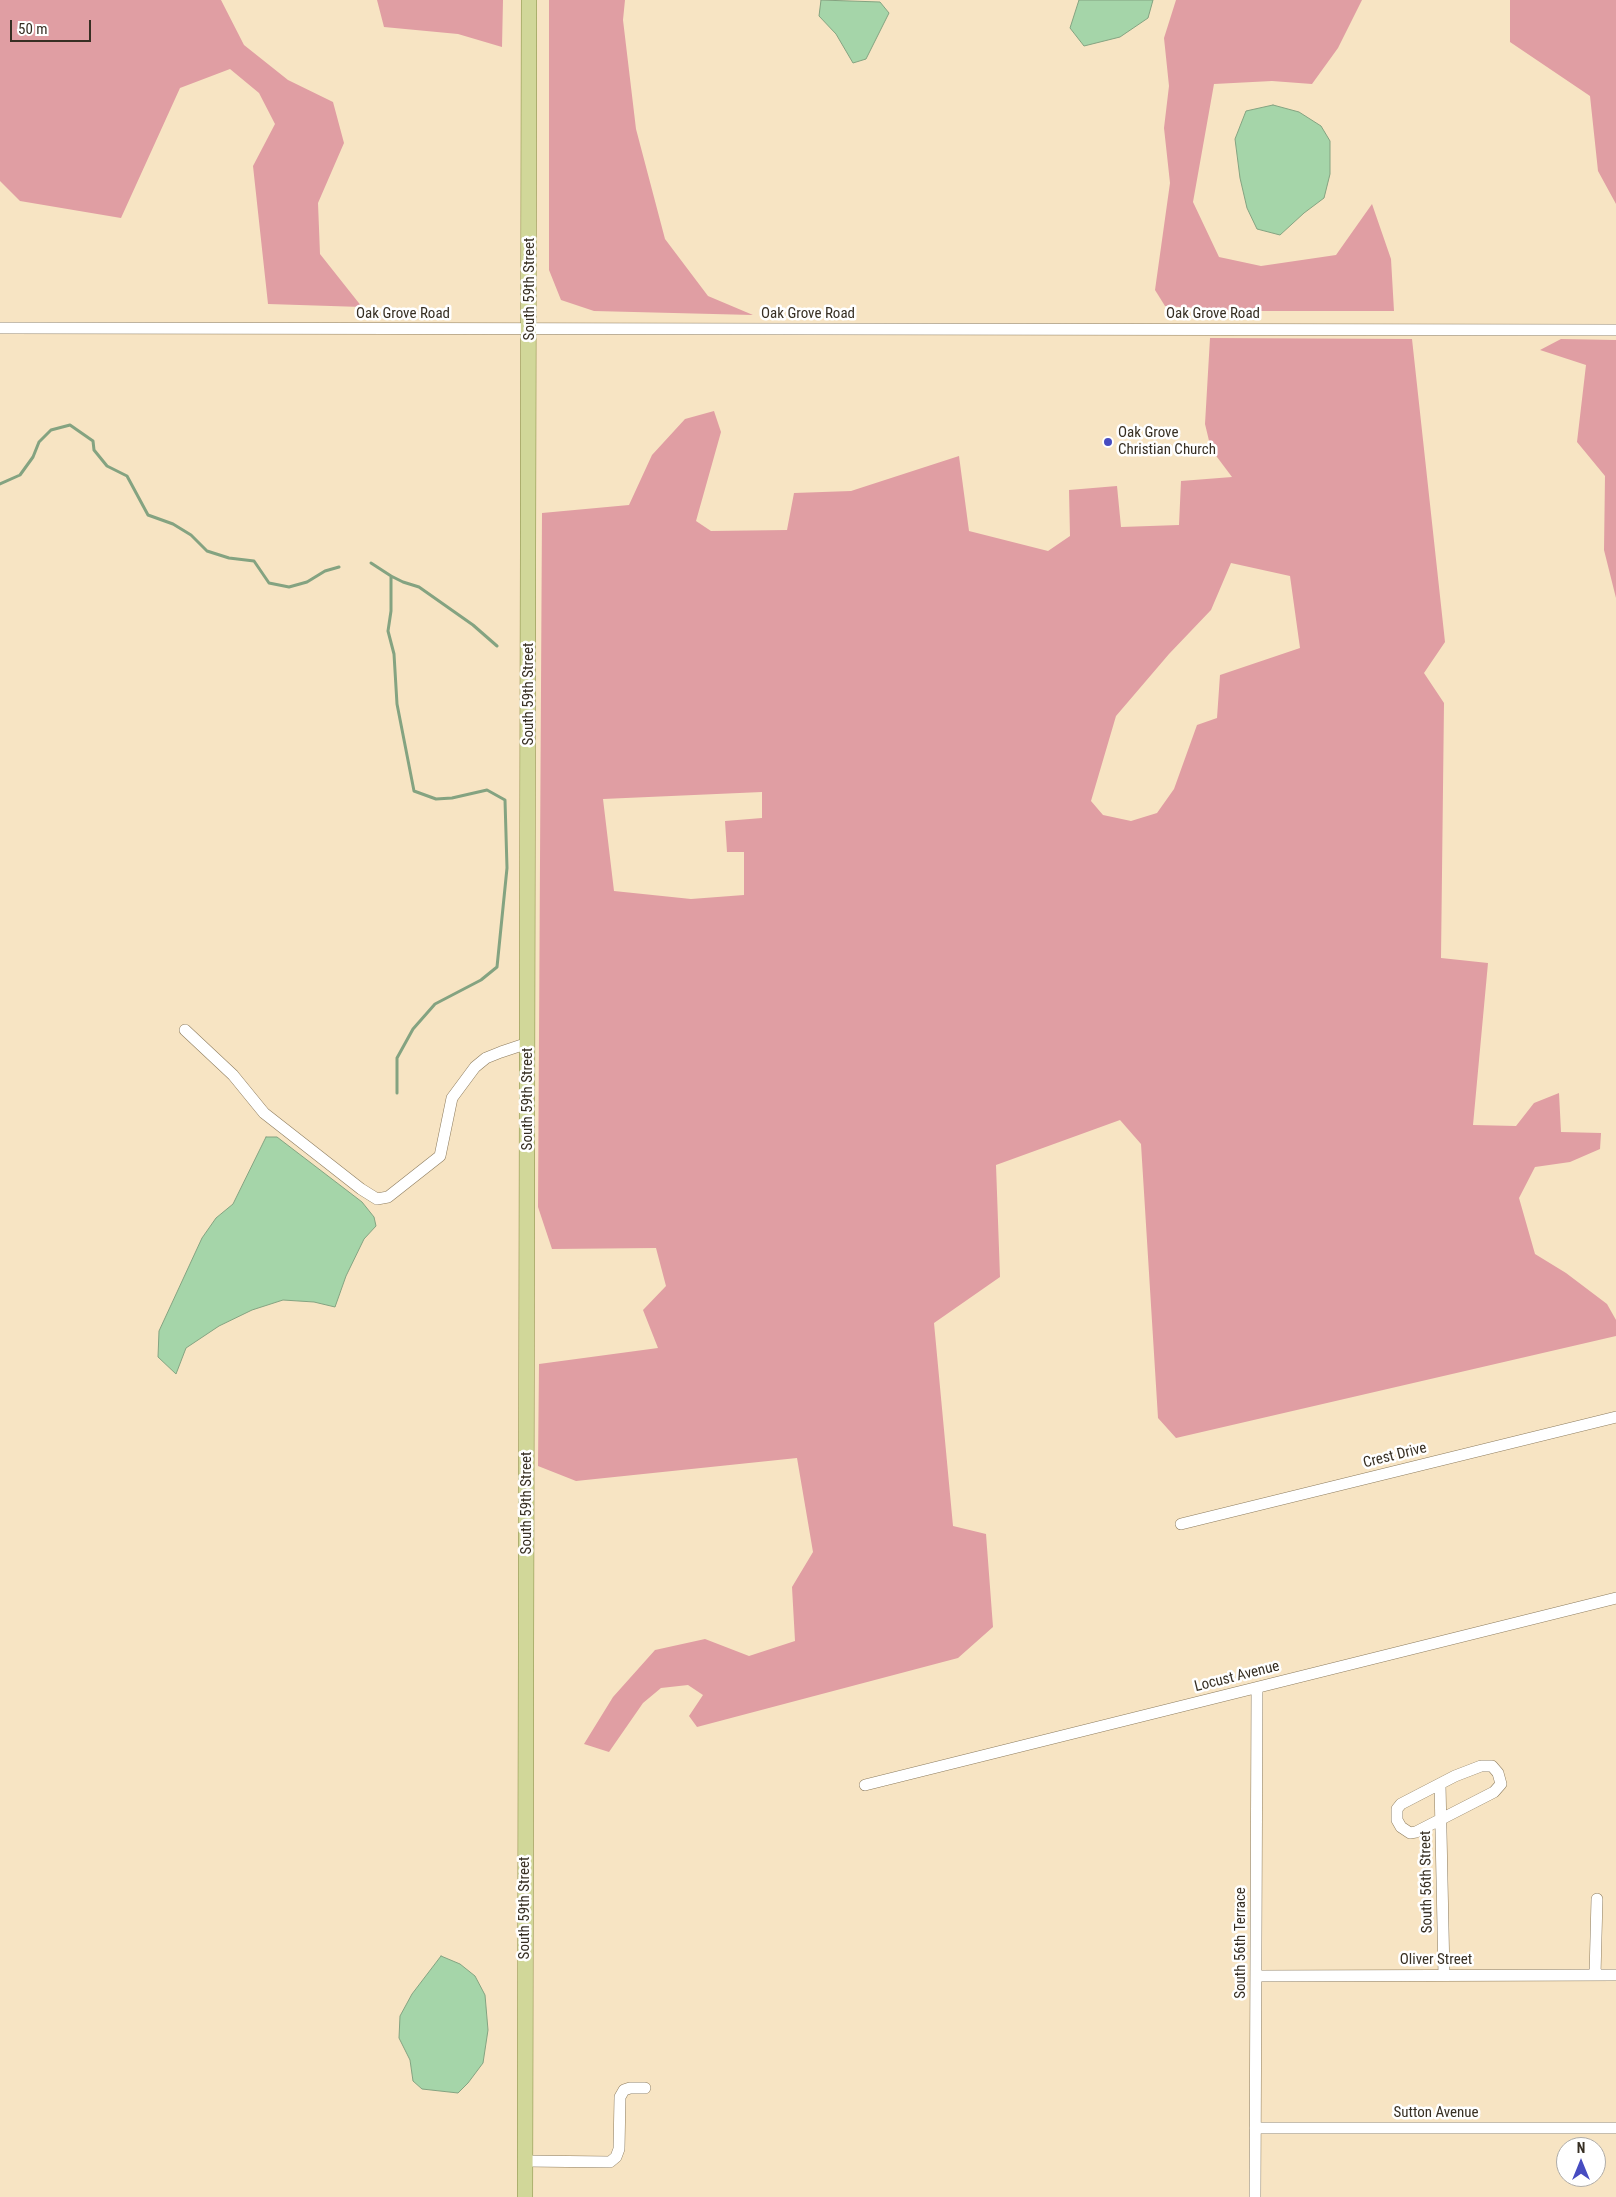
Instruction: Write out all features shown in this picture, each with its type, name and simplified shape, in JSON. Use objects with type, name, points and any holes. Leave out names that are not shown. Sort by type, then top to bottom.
[{"type":"main road","name":"South 59th Street","points":[[524,2197],[530,0]]},
{"type":"street","name":"Oak Grove Road","points":[[0,328],[1616,330]]},
{"type":"street","points":[[185,1030],[233,1075],[264,1113],[361,1189],[378,1199],[388,1198],[440,1156],[452,1098],[475,1067],[486,1058],[528,1043]]},
{"type":"street","name":"Crest Drive","points":[[1181,1524],[1616,1417]]},
{"type":"street","name":"Locust Avenue","points":[[866,1786],[1616,1598]]},
{"type":"street","name":"South 56th Terrace","points":[[1255,2197],[1256,1688]]},
{"type":"street","name":"South 56th Street","points":[[1480,1766],[1492,1766],[1498,1773],[1501,1784],[1494,1792],[1442,1819],[1410,1833],[1401,1827],[1397,1820],[1397,1809],[1401,1804],[1440,1784],[1480,1766]]},
{"type":"street","name":"South 56th Street","points":[[1440,1784],[1444,1975]]},
{"type":"street","points":[[1595,1975],[1597,1899]]},
{"type":"street","name":"Oliver Street","points":[[1256,1976],[1616,1975]]},
{"type":"street","points":[[525,2162],[610,2162],[616,2157],[619,2149],[620,2097],[624,2090],[645,2088]]},
{"type":"street","name":"Sutton Avenue","points":[[1255,2128],[1616,2128]]},
{"type":"shaded area","points":[[0,0],[221,0],[244,45],[288,80],[333,102],[344,143],[318,203],[320,254],[362,307],[268,304],[253,166],[275,124],[259,93],[230,69],[180,88],[121,218],[20,201],[0,181]]},
{"type":"shaded area","points":[[377,0],[503,0],[502,47],[458,34],[384,27]]},
{"type":"shaded area","points":[[549,0],[625,0],[623,20],[636,129],[665,239],[708,296],[753,315],[594,311],[561,300],[549,270]]},
{"type":"shaded area","points":[[821,0],[880,2],[889,13],[866,59],[853,63],[836,34],[819,16]]},
{"type":"shaded area","points":[[1079,0],[1153,0],[1148,18],[1120,37],[1084,46],[1070,28]]},
{"type":"shaded area","points":[[1176,0],[1362,0],[1338,48],[1312,84],[1272,81],[1214,84],[1193,202],[1219,257],[1261,266],[1336,255],[1372,204],[1391,259],[1394,311],[1240,311],[1165,306],[1155,290],[1170,183],[1164,128],[1169,86],[1164,38]]},
{"type":"shaded area","points":[[1510,0],[1616,0],[1616,204],[1598,171],[1590,96],[1510,42]]},
{"type":"shaded area","points":[[1273,105],[1299,112],[1321,126],[1330,141],[1330,174],[1324,198],[1280,235],[1257,229],[1247,208],[1240,178],[1235,139],[1246,111]]},
{"type":"shaded area","points":[[1210,338],[1412,339],[1445,642],[1424,673],[1444,703],[1441,958],[1488,963],[1473,1125],[1516,1126],[1534,1103],[1559,1093],[1561,1132],[1601,1133],[1600,1149],[1570,1162],[1535,1167],[1519,1198],[1535,1254],[1566,1273],[1607,1304],[1616,1320],[1616,1336],[1176,1438],[1158,1418],[1141,1144],[1120,1120],[996,1165],[1000,1277],[934,1323],[953,1526],[986,1534],[993,1627],[958,1658],[697,1727],[689,1716],[703,1695],[688,1685],[661,1688],[643,1703],[609,1752],[584,1744],[613,1697],[655,1650],[705,1639],[749,1656],[795,1641],[792,1587],[813,1552],[797,1458],[576,1481],[538,1466],[539,1364],[658,1348],[643,1310],[666,1286],[656,1248],[552,1249],[538,1207],[542,513],[629,505],[652,455],[685,419],[714,411],[721,432],[696,521],[711,531],[787,530],[794,493],[851,491],[959,456],[969,531],[1048,551],[1070,536],[1069,490],[1117,486],[1121,527],[1179,525],[1181,481],[1232,477],[1211,449],[1205,424]],"holes":[[[1231,563],[1290,576],[1300,648],[1220,675],[1217,718],[1197,725],[1174,789],[1157,813],[1131,821],[1103,815],[1091,801],[1116,716],[1169,654],[1211,610]],[[762,792],[762,818],[725,821],[727,852],[744,852],[744,895],[691,899],[614,891],[603,799]]]},
{"type":"shaded area","points":[[1561,339],[1616,340],[1616,598],[1604,550],[1605,476],[1577,442],[1586,365],[1540,350]]},
{"type":"shaded area","points":[[266,1137],[277,1137],[362,1202],[374,1217],[376,1226],[364,1239],[346,1276],[335,1307],[314,1302],[283,1300],[252,1310],[219,1326],[186,1348],[176,1374],[158,1357],[159,1331],[202,1238],[216,1218],[233,1204]]},
{"type":"shaded area","points":[[441,1956],[460,1964],[475,1976],[485,1995],[488,2030],[483,2063],[458,2093],[422,2089],[413,2081],[410,2060],[399,2038],[400,2016],[412,1994]]},
{"type":"waterway","points":[[0,484],[20,475],[33,457],[39,442],[51,430],[70,425],[93,441],[94,450],[107,466],[127,476],[148,515],[173,524],[191,535],[207,551],[229,558],[254,561],[269,583],[289,587],[307,582],[325,571],[339,567]]},
{"type":"waterway","points":[[371,563],[391,576],[391,611],[388,631],[394,654],[397,704],[414,791],[436,799],[452,798],[487,790],[505,800],[507,868],[497,967],[481,980],[435,1004],[413,1029],[397,1058],[397,1093]]},
{"type":"waterway","points":[[391,576],[419,587],[473,625],[497,646]]},
{"type":"place","name":"Oak Grove Christian Church","points":[[1108,442]]}]
